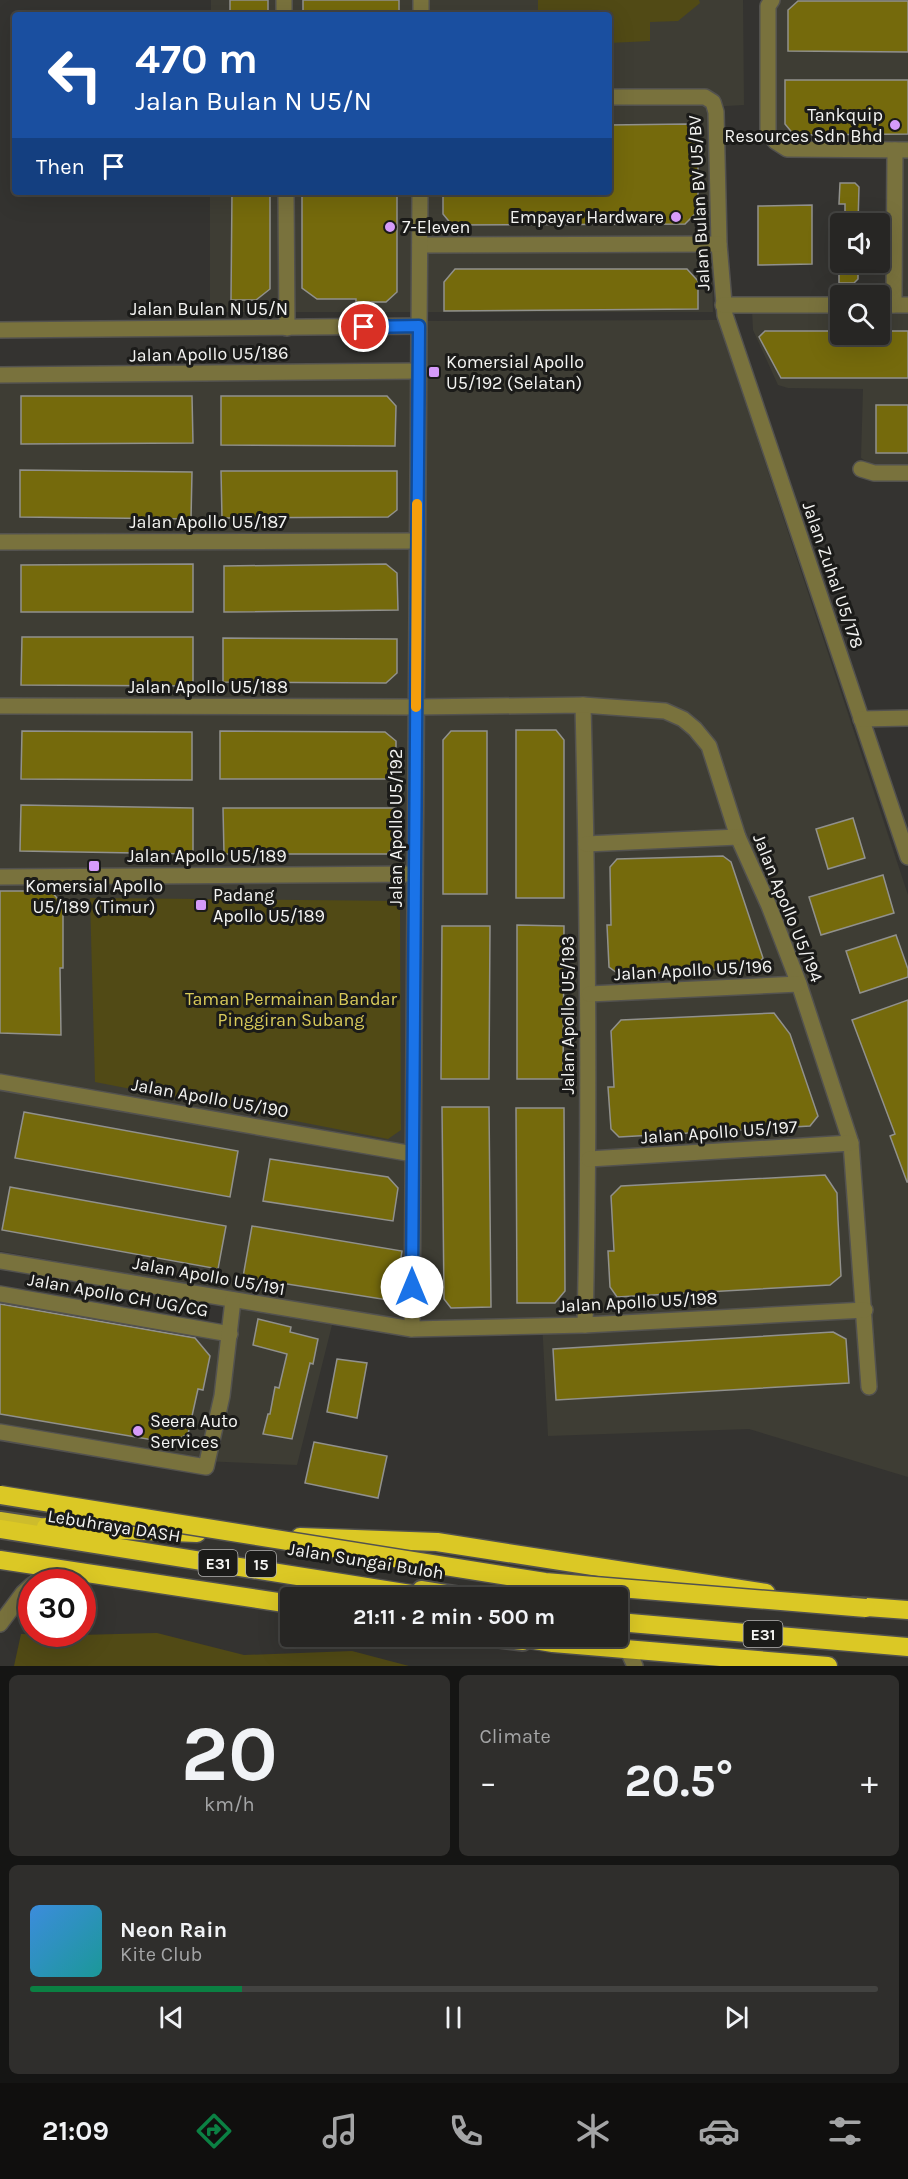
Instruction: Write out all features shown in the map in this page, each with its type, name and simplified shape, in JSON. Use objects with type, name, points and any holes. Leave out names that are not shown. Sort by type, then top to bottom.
[{"type":"highway","points":[[0,1495],[545,1582],[908,1610]]},
{"type":"highway","name":"Jalan Sungai Buloh","points":[[0,1520],[406,1587]]},
{"type":"highway","points":[[46,1527],[436,1542],[866,1608]]},
{"type":"highway","name":"Lebuhraya DASH","points":[[0,1529],[366,1587]]},
{"type":"highway","name":"E31","points":[[0,1560],[280,1602]]},
{"type":"highway","points":[[0,1569],[18,1571]]},
{"type":"highway","points":[[96,1582],[280,1610]]},
{"type":"highway","points":[[628,1617],[908,1640]]},
{"type":"highway","name":"E31","points":[[628,1623],[908,1647]]},
{"type":"highway","points":[[551,1647],[632,1659],[783,1666]]},
{"type":"highway","name":"E31","points":[[602,1647],[828,1666]]},
{"type":"street","points":[[770,3],[768,133],[776,142],[787,148],[902,150],[894,305]]},
{"type":"street","name":"Jalan Bulan BV U5/BV","points":[[612,97],[705,97],[713,102],[716,112],[718,244],[723,305]]},
{"type":"street","points":[[286,195],[287,328]]},
{"type":"street","name":"Jalan Apollo U5/192","points":[[412,1329],[420,195]]},
{"type":"street","points":[[420,245],[718,244]]},
{"type":"street","points":[[723,305],[830,305]]},
{"type":"street","name":"Jalan Zuhal U5/178","points":[[723,305],[908,857]]},
{"type":"street","name":"Jalan Bulan N U5/N","points":[[0,330],[419,326]]},
{"type":"street","name":"Jalan Apollo U5/186","points":[[0,375],[419,371]]},
{"type":"street","points":[[861,469],[874,473],[908,473]]},
{"type":"street","name":"Jalan Apollo U5/187","points":[[0,542],[416,541]]},
{"type":"street","name":"Jalan Apollo U5/194","points":[[416,707],[583,705],[665,711],[683,719],[709,746],[738,837],[799,984],[851,1143],[869,1387]]},
{"type":"street","name":"Jalan Apollo U5/193","points":[[583,705],[589,994],[589,1159],[585,1325]]},
{"type":"street","name":"Jalan Apollo U5/188","points":[[0,706],[416,707]]},
{"type":"street","points":[[861,719],[908,718]]},
{"type":"street","points":[[586,844],[738,837]]},
{"type":"street","name":"Jalan Apollo U5/189","points":[[0,877],[415,874]]},
{"type":"street","name":"Jalan Apollo U5/196","points":[[589,994],[799,984]]},
{"type":"street","name":"Jalan Apollo U5/190","points":[[0,1082],[413,1154]]},
{"type":"street","name":"Jalan Apollo U5/197","points":[[589,1159],[851,1143]]},
{"type":"street","name":"Jalan Apollo U5/191","points":[[0,1261],[412,1329]]},
{"type":"street","name":"Jalan Apollo CH UG/CG","points":[[0,1294],[230,1334]]},
{"type":"street","points":[[0,1432],[206,1467],[222,1396],[233,1300]]},
{"type":"street","name":"Jalan Apollo U5/198","points":[[412,1329],[585,1325],[865,1310]]},
{"type":"street","points":[[0,1623],[18,1600]]},
{"type":"shaded area","points":[[211,0],[743,0],[744,105],[709,107],[713,312],[210,312],[210,195],[612,195],[612,12],[211,12]]},
{"type":"shaded area","points":[[778,0],[908,0],[908,466],[874,466],[861,458],[863,389],[788,388],[778,385],[753,330],[752,310],[830,310],[830,345],[890,345],[890,309],[898,309],[900,145],[789,144],[773,131],[773,8]]},
{"type":"shaded area","points":[[718,320],[908,895],[908,1477],[749,1429],[548,1436],[542,1321],[417,1324],[0,1251],[0,379],[423,377],[424,321]]},
{"type":"shaded area","points":[[0,1299],[234,1340],[237,1309],[332,1325],[297,1465],[201,1461],[0,1426]]},
{"type":"green space","points":[[538,0],[699,0],[700,3],[678,21],[650,22],[650,41],[612,43],[612,12],[538,12]]},
{"type":"green space","name":"Taman Permainan Bandar Pinggiran Subang","points":[[90,898],[400,901],[401,1130],[388,1139],[95,1082]]},
{"type":"green space","points":[[157,1633],[244,1655],[352,1651],[409,1666],[14,1666],[18,1647],[96,1647],[96,1635]]},
{"type":"building","points":[[230,0],[268,0],[268,12],[230,12]]},
{"type":"building","points":[[303,0],[399,0],[399,12],[303,12]]},
{"type":"building","points":[[798,1],[908,1],[908,52],[788,51],[788,10]]},
{"type":"building","points":[[785,80],[908,80],[908,134],[794,135],[785,124]]},
{"type":"building","points":[[687,124],[698,138],[698,211],[685,224],[452,225],[443,214],[443,195],[612,195],[612,125]]},
{"type":"building","points":[[840,183],[855,183],[859,187],[858,213],[845,213],[845,204],[839,204]]},
{"type":"building","points":[[232,195],[270,195],[270,289],[256,300],[231,300]]},
{"type":"building","points":[[302,195],[397,195],[397,292],[386,302],[356,302],[356,299],[317,299],[302,288]]},
{"type":"building","points":[[812,205],[812,264],[758,265],[758,206]]},
{"type":"building","points":[[455,269],[687,269],[698,281],[698,309],[444,311],[444,282]]},
{"type":"building","points":[[839,273],[858,273],[858,279],[854,283],[839,283]]},
{"type":"building","points":[[765,331],[830,331],[830,345],[890,345],[890,331],[908,331],[908,378],[781,378],[759,337]]},
{"type":"building","points":[[21,396],[192,396],[193,443],[21,444]]},
{"type":"building","points":[[221,396],[387,396],[396,406],[395,446],[221,445]]},
{"type":"building","points":[[876,405],[908,405],[908,453],[876,453]]},
{"type":"building","points":[[20,470],[192,472],[191,519],[20,517]]},
{"type":"building","points":[[221,471],[397,471],[397,510],[388,517],[222,518]]},
{"type":"building","points":[[193,564],[193,612],[21,612],[21,565]]},
{"type":"building","points":[[386,564],[397,573],[398,610],[224,612],[224,566]]},
{"type":"building","points":[[22,637],[193,637],[193,686],[21,685]]},
{"type":"building","points":[[223,638],[397,639],[397,673],[386,683],[223,682]]},
{"type":"building","points":[[516,730],[556,730],[564,740],[564,898],[516,898]]},
{"type":"building","points":[[22,731],[192,732],[192,780],[21,779]]},
{"type":"building","points":[[220,731],[385,732],[396,741],[396,779],[220,779]]},
{"type":"building","points":[[451,731],[487,731],[487,894],[443,894],[443,740]]},
{"type":"building","points":[[21,805],[193,808],[193,854],[20,851]]},
{"type":"building","points":[[223,808],[396,808],[396,844],[387,854],[224,854]]},
{"type":"building","points":[[853,818],[865,858],[828,869],[816,829]]},
{"type":"building","points":[[723,856],[731,862],[763,958],[755,968],[620,975],[609,967],[607,925],[611,925],[610,867],[617,859]]},
{"type":"building","points":[[883,875],[894,913],[821,935],[809,897]]},
{"type":"building","points":[[0,891],[51,891],[63,905],[63,968],[60,968],[61,1035],[0,1033]]},
{"type":"building","points":[[517,925],[564,926],[563,1079],[517,1079]]},
{"type":"building","points":[[442,926],[490,926],[489,1079],[441,1079]]},
{"type":"building","points":[[896,935],[908,969],[908,977],[860,993],[846,951]]},
{"type":"building","points":[[908,1000],[907,1182],[890,1136],[895,1134],[852,1020]]},
{"type":"building","points":[[774,1013],[790,1034],[818,1116],[810,1126],[619,1137],[611,1129],[608,1087],[614,1087],[611,1031],[621,1020]]},
{"type":"building","points":[[442,1107],[489,1107],[491,1307],[451,1308],[444,1299]]},
{"type":"building","points":[[516,1108],[564,1108],[565,1291],[555,1303],[517,1303]]},
{"type":"building","points":[[24,1112],[238,1151],[230,1197],[15,1158]]},
{"type":"building","points":[[270,1159],[388,1177],[398,1188],[393,1221],[263,1201]]},
{"type":"building","points":[[825,1175],[837,1193],[841,1276],[830,1285],[617,1297],[610,1287],[608,1251],[614,1251],[611,1196],[621,1186]]},
{"type":"building","points":[[10,1187],[226,1226],[218,1269],[2,1230]]},
{"type":"building","points":[[252,1226],[402,1251],[396,1292],[388,1300],[243,1277]]},
{"type":"building","points":[[0,1304],[195,1338],[210,1356],[203,1390],[198,1389],[188,1434],[171,1443],[0,1414]]},
{"type":"building","points":[[258,1319],[291,1327],[290,1332],[318,1339],[292,1439],[263,1434],[268,1414],[270,1414],[275,1387],[279,1388],[287,1354],[253,1345]]},
{"type":"building","points":[[833,1332],[846,1339],[849,1383],[556,1400],[553,1349]]},
{"type":"building","points":[[337,1359],[367,1363],[357,1418],[327,1412]]},
{"type":"building","points":[[314,1442],[387,1456],[378,1498],[305,1483]]},
{"type":"slow traffic","points":[[416,707],[417,504]]},
{"type":"place","name":"Tankquip Resources Sdn Bhd","points":[[895,125]]},
{"type":"place","name":"Empayar Hardware","points":[[676,217]]},
{"type":"place","name":"7-Eleven","points":[[390,227]]},
{"type":"place","name":"Komersial Apollo U5/192 (Selatan)","points":[[434,372]]},
{"type":"place","name":"Komersial Apollo U5/189 (Timur)","points":[[94,866]]},
{"type":"place","name":"Padang Apollo U5/189","points":[[201,905]]},
{"type":"place","name":"Seera Auto Services","points":[[138,1431]]},
{"type":"route","points":[[364,327],[419,326],[412,1287]]}]
